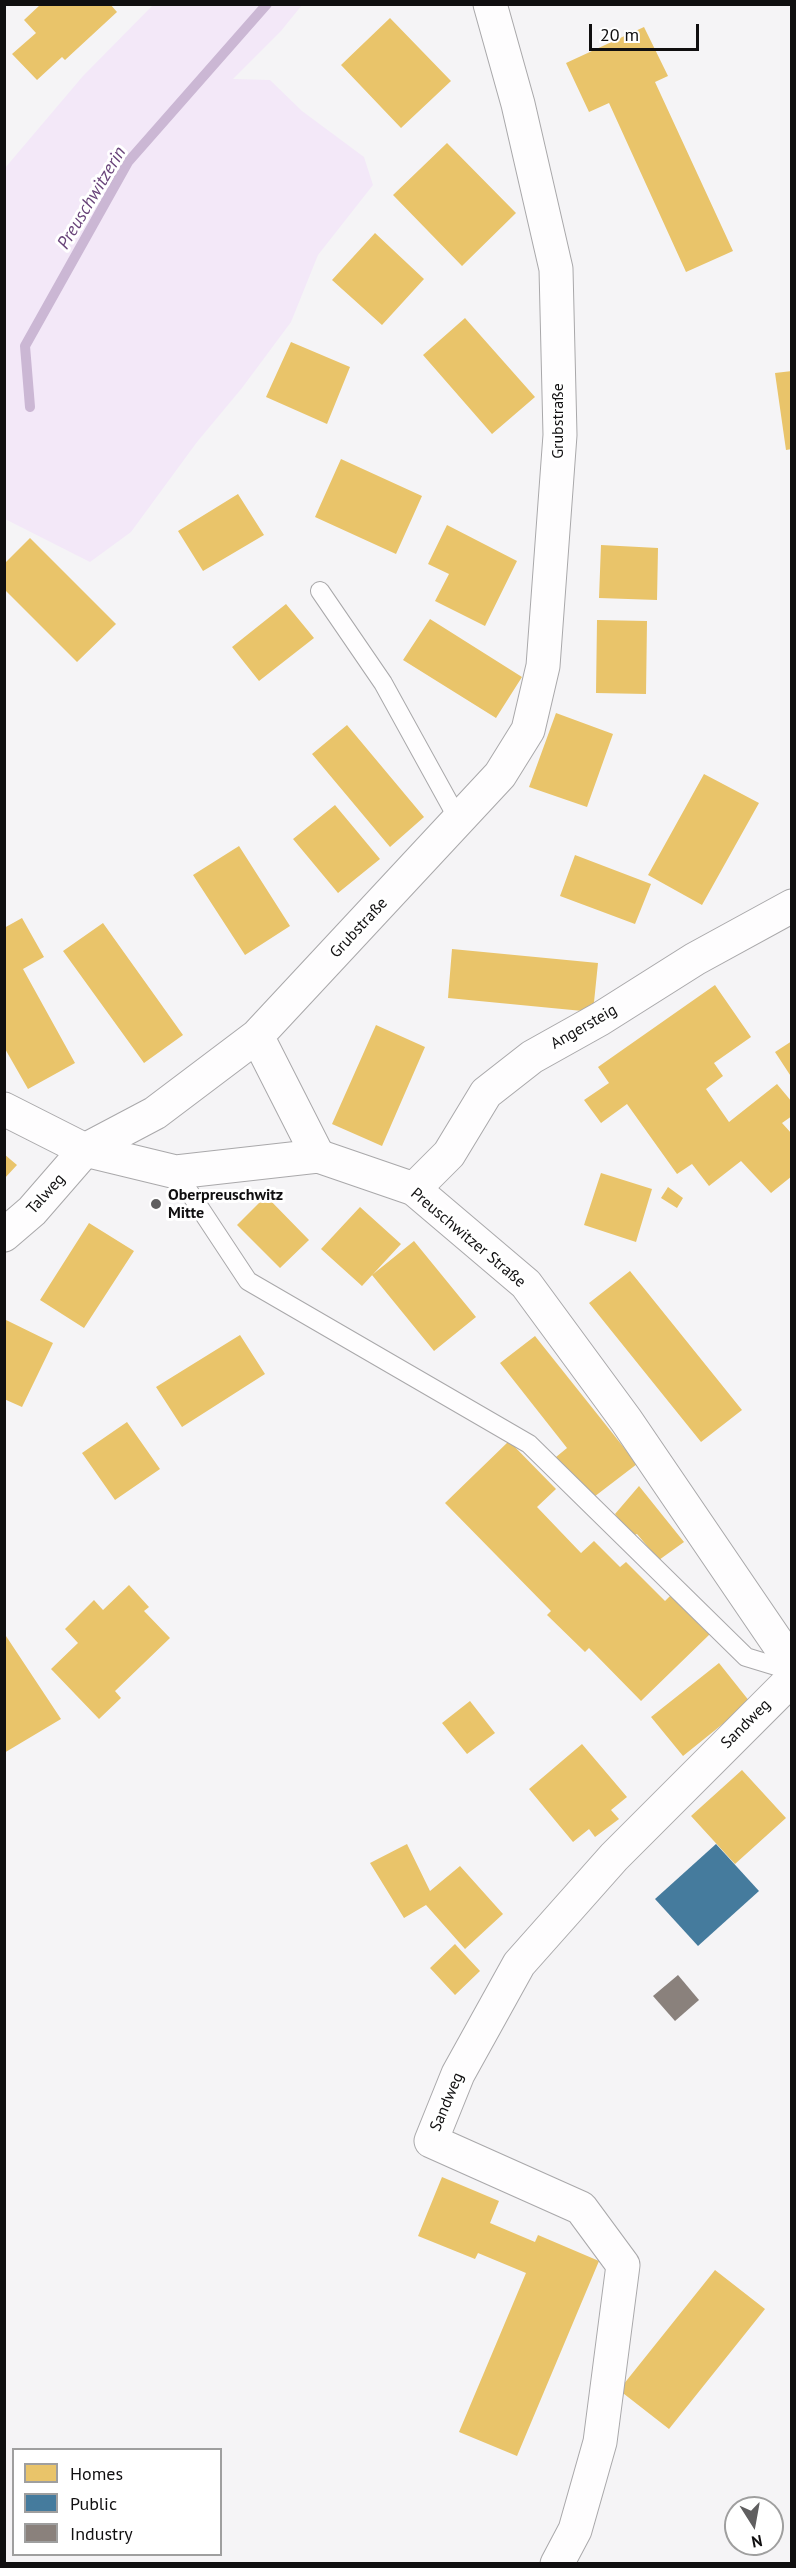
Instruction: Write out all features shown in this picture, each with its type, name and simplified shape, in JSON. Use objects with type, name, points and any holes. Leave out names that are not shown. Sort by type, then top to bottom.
[{"type":"street","name":"Grubstraße","points":[[85,1150],[154,1113],[257,1036],[500,775],[528,730],[543,666],[560,435],[556,269],[529,146],[490,4]]},
{"type":"street","name":"Angersteig","points":[[414,1189],[449,1154],[486,1093],[532,1057],[600,1019],[695,959],[792,906]]},
{"type":"street","points":[[257,1036],[318,1156]]},
{"type":"street","name":"Preuschwitzer Straße","points":[[4,1109],[85,1150],[176,1172],[318,1156],[414,1189],[526,1284],[626,1420],[792,1664]]},
{"type":"street","name":"Talweg","points":[[4,1235],[32,1211],[85,1150]]},
{"type":"street","name":"Sandweg","points":[[557,2564],[575,2530],[600,2442],[623,2265],[581,2208],[431,2141],[458,2074],[519,1964],[614,1857],[792,1679]]},
{"type":"lane","points":[[320,591],[382,683],[458,819]]},
{"type":"lane","points":[[176,1172],[248,1281],[529,1444],[746,1657],[792,1671]]},
{"type":"shaded area","points":[[153,5],[302,5],[281,31],[233,79],[270,80],[302,111],[364,157],[373,185],[318,255],[291,322],[242,388],[197,442],[131,532],[90,562],[5,519],[5,168],[83,76]]},
{"type":"building: Homes","points":[[41,4],[110,4],[117,12],[65,60],[62,57],[37,80],[12,54],[36,33],[24,20]]},
{"type":"building: Homes","points":[[390,18],[451,81],[401,128],[341,65]]},
{"type":"building: Homes","points":[[644,27],[668,76],[655,82],[733,251],[686,272],[609,103],[589,112],[566,63]]},
{"type":"building: Homes","points":[[447,143],[516,213],[462,266],[393,195]]},
{"type":"building: Homes","points":[[375,233],[424,279],[382,325],[332,280]]},
{"type":"building: Homes","points":[[465,318],[535,397],[492,434],[423,355]]},
{"type":"building: Homes","points":[[291,342],[350,367],[327,424],[266,397]]},
{"type":"building: Homes","points":[[792,371],[792,449],[786,450],[775,373]]},
{"type":"building: Homes","points":[[341,459],[422,496],[396,554],[315,517]]},
{"type":"building: Homes","points":[[238,494],[264,535],[203,571],[178,531]]},
{"type":"building: Homes","points":[[447,525],[517,561],[485,626],[435,601],[449,574],[428,564]]},
{"type":"building: Homes","points":[[30,538],[116,624],[77,662],[4,589],[4,564]]},
{"type":"building: Homes","points":[[601,545],[658,548],[657,600],[599,598]]},
{"type":"building: Homes","points":[[286,604],[314,638],[259,681],[232,647]]},
{"type":"building: Homes","points":[[430,619],[522,677],[496,718],[403,660]]},
{"type":"building: Homes","points":[[597,620],[647,621],[646,694],[596,693]]},
{"type":"building: Homes","points":[[556,713],[613,734],[587,807],[529,787]]},
{"type":"building: Homes","points":[[347,725],[424,817],[390,847],[312,754]]},
{"type":"building: Homes","points":[[704,774],[759,803],[702,905],[648,875]]},
{"type":"building: Homes","points":[[335,805],[380,859],[338,893],[293,839]]},
{"type":"building: Homes","points":[[239,846],[290,926],[245,955],[193,875]]},
{"type":"building: Homes","points":[[575,855],[651,884],[635,924],[560,896]]},
{"type":"building: Homes","points":[[22,918],[44,957],[23,969],[75,1063],[28,1089],[4,1047],[4,928]]},
{"type":"building: Homes","points":[[103,923],[183,1035],[144,1063],[63,951]]},
{"type":"building: Homes","points":[[452,949],[598,963],[593,1012],[448,998]]},
{"type":"building: Homes","points":[[715,985],[751,1037],[714,1063],[723,1076],[706,1089],[729,1122],[777,1084],[792,1102],[792,1116],[782,1123],[792,1134],[792,1176],[771,1193],[741,1161],[709,1186],[692,1164],[677,1174],[627,1104],[601,1123],[584,1100],[609,1083],[598,1067]]},
{"type":"building: Homes","points":[[376,1025],[425,1047],[382,1146],[332,1124]]},
{"type":"building: Homes","points":[[792,1041],[792,1078],[775,1052]]},
{"type":"building: Homes","points":[[4,1154],[17,1165],[4,1179]]},
{"type":"building: Homes","points":[[601,1173],[652,1189],[636,1242],[584,1225]]},
{"type":"building: Homes","points":[[668,1187],[683,1198],[677,1208],[661,1198]]},
{"type":"building: Homes","points":[[266,1196],[309,1240],[280,1268],[237,1225]]},
{"type":"building: Homes","points":[[360,1207],[401,1244],[362,1286],[321,1249]]},
{"type":"building: Homes","points":[[89,1223],[134,1251],[84,1328],[40,1300]]},
{"type":"building: Homes","points":[[414,1241],[476,1317],[434,1351],[372,1275]]},
{"type":"building: Homes","points":[[630,1271],[742,1410],[701,1442],[589,1303]]},
{"type":"building: Homes","points":[[4,1319],[53,1343],[22,1407],[4,1399]]},
{"type":"building: Homes","points":[[240,1335],[265,1374],[182,1427],[156,1387]]},
{"type":"building: Homes","points":[[535,1336],[637,1464],[590,1500],[556,1457],[567,1448],[500,1363]]},
{"type":"building: Homes","points":[[127,1422],[160,1469],[115,1500],[82,1453]]},
{"type":"building: Homes","points":[[509,1441],[556,1489],[537,1507],[581,1553],[594,1541],[620,1567],[626,1562],[665,1601],[671,1595],[710,1634],[641,1701],[589,1648],[585,1652],[547,1615],[551,1611],[445,1503]]},
{"type":"building: Homes","points":[[639,1486],[684,1542],[659,1560],[637,1534],[632,1536],[615,1514]]},
{"type":"building: Homes","points":[[129,1585],[149,1607],[144,1611],[170,1638],[115,1691],[121,1698],[99,1719],[51,1669],[78,1643],[65,1629],[94,1600],[103,1610]]},
{"type":"building: Homes","points":[[4,1633],[61,1719],[4,1753]]},
{"type":"building: Homes","points":[[719,1663],[750,1702],[683,1756],[651,1717]]},
{"type":"building: Homes","points":[[470,1701],[495,1733],[467,1754],[442,1723]]},
{"type":"building: Homes","points":[[582,1744],[627,1797],[611,1810],[619,1819],[595,1837],[589,1829],[573,1842],[529,1789]]},
{"type":"building: Homes","points":[[742,1770],[786,1818],[735,1864],[691,1816]]},
{"type":"building: Homes","points":[[407,1844],[430,1891],[460,1866],[503,1914],[465,1949],[426,1905],[404,1918],[370,1863]]},
{"type":"building: Homes","points":[[455,1944],[480,1971],[455,1995],[430,1968]]},
{"type":"building: Homes","points":[[442,2177],[499,2201],[490,2223],[535,2242],[538,2235],[599,2261],[517,2456],[459,2432],[526,2273],[478,2253],[475,2259],[418,2236]]},
{"type":"building: Homes","points":[[715,2270],[765,2309],[669,2429],[619,2390]]},
{"type":"building: Public","points":[[716,1844],[759,1891],[698,1946],[655,1899]]},
{"type":"building: Industry","points":[[678,1975],[699,2000],[675,2021],[653,1996]]},
{"type":"waterway","name":"Preuschwitzerin","points":[[30,407],[25,346],[128,162],[267,4]]},
{"type":"place","name":"Oberpreuschwitz Mitte","points":[[156,1204]]}]
